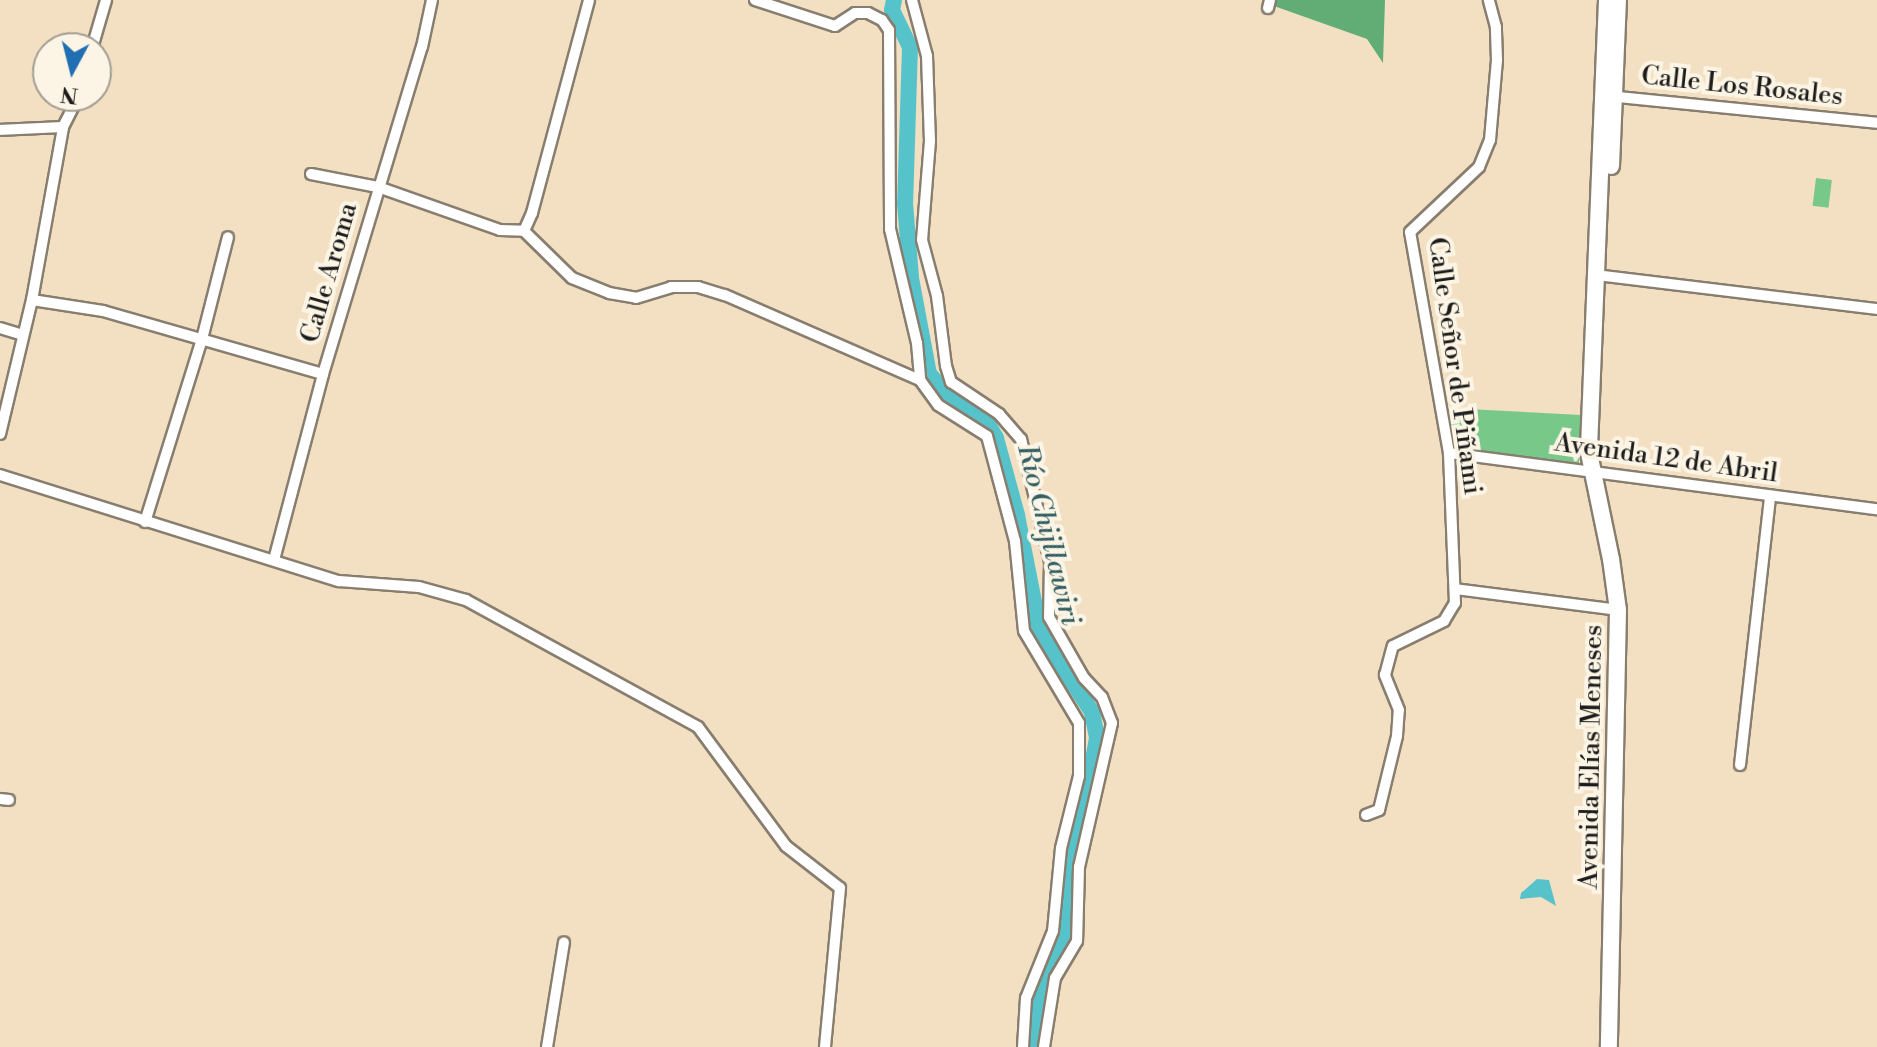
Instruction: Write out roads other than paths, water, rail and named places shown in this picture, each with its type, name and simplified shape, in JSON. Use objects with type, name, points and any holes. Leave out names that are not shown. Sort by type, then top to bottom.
[{"type":"main road","name":"Avenida Elías Meneses","points":[[1607,0],[1608,96],[1600,276],[1598,456],[1593,470],[1618,610],[1609,1047]]},
{"type":"main road","name":"Avenida Elías Meneses","points":[[1608,96],[1618,0]]},
{"type":"street","points":[[97,32],[106,0]]},
{"type":"street","name":"Calle Aroma","points":[[274,560],[323,374],[422,47],[432,0]]},
{"type":"street","points":[[524,231],[532,213],[589,0]]},
{"type":"street","points":[[755,0],[835,26],[843,18],[868,13],[882,20],[889,30],[890,229],[915,330],[920,380],[938,405],[987,436],[1015,541],[1024,631],[1079,723],[1079,776],[1061,848],[1053,931],[1026,998],[1023,1047]]},
{"type":"street","points":[[912,0],[927,56],[930,141],[922,240],[937,296],[946,366],[951,382],[966,395],[999,414],[1021,439],[1050,562],[1049,617],[1084,678],[1102,697],[1112,723],[1079,867],[1077,941],[1055,978],[1044,1047]]},
{"type":"street","name":"Calle Señor de Piñami","points":[[1366,815],[1379,810],[1397,736],[1399,710],[1385,675],[1393,646],[1444,621],[1455,603],[1449,453],[1410,232],[1479,167],[1490,140],[1497,60],[1496,27],[1489,0]]},
{"type":"street","name":"Calle Los Rosales","points":[[1608,96],[1877,123]]},
{"type":"street","points":[[0,434],[32,300],[63,127],[71,112]]},
{"type":"street","points":[[0,130],[63,127]]},
{"type":"street","points":[[311,174],[378,187],[500,230],[524,231],[572,278],[609,293],[636,298],[671,287],[698,287],[725,295],[920,380]]},
{"type":"street","points":[[145,522],[202,339],[228,237]]},
{"type":"street","points":[[1600,276],[1877,309]]},
{"type":"street","points":[[32,300],[103,311],[323,374]]},
{"type":"street","points":[[0,328],[23,335]]},
{"type":"street","name":"Avenida 12 de Abril","points":[[1449,453],[1877,509]]},
{"type":"street","points":[[0,475],[339,581],[419,587],[466,600],[698,727],[786,846],[840,888],[825,1047]]},
{"type":"street","points":[[1740,765],[1770,496]]},
{"type":"street","points":[[1455,589],[1618,610]]},
{"type":"street","points":[[547,1047],[564,942]]},
{"type":"water","points":[[1537,879],[1549,880],[1556,906],[1541,897],[1520,899],[1521,893]]},
{"type":"waterway","name":"Río Chijllawiri","points":[[894,0],[892,10],[910,47],[905,203],[911,278],[929,374],[944,390],[985,419],[996,438],[1017,515],[1040,632],[1092,712],[1097,738],[1087,793],[1069,846],[1066,940],[1038,992],[1033,1047]]}]
